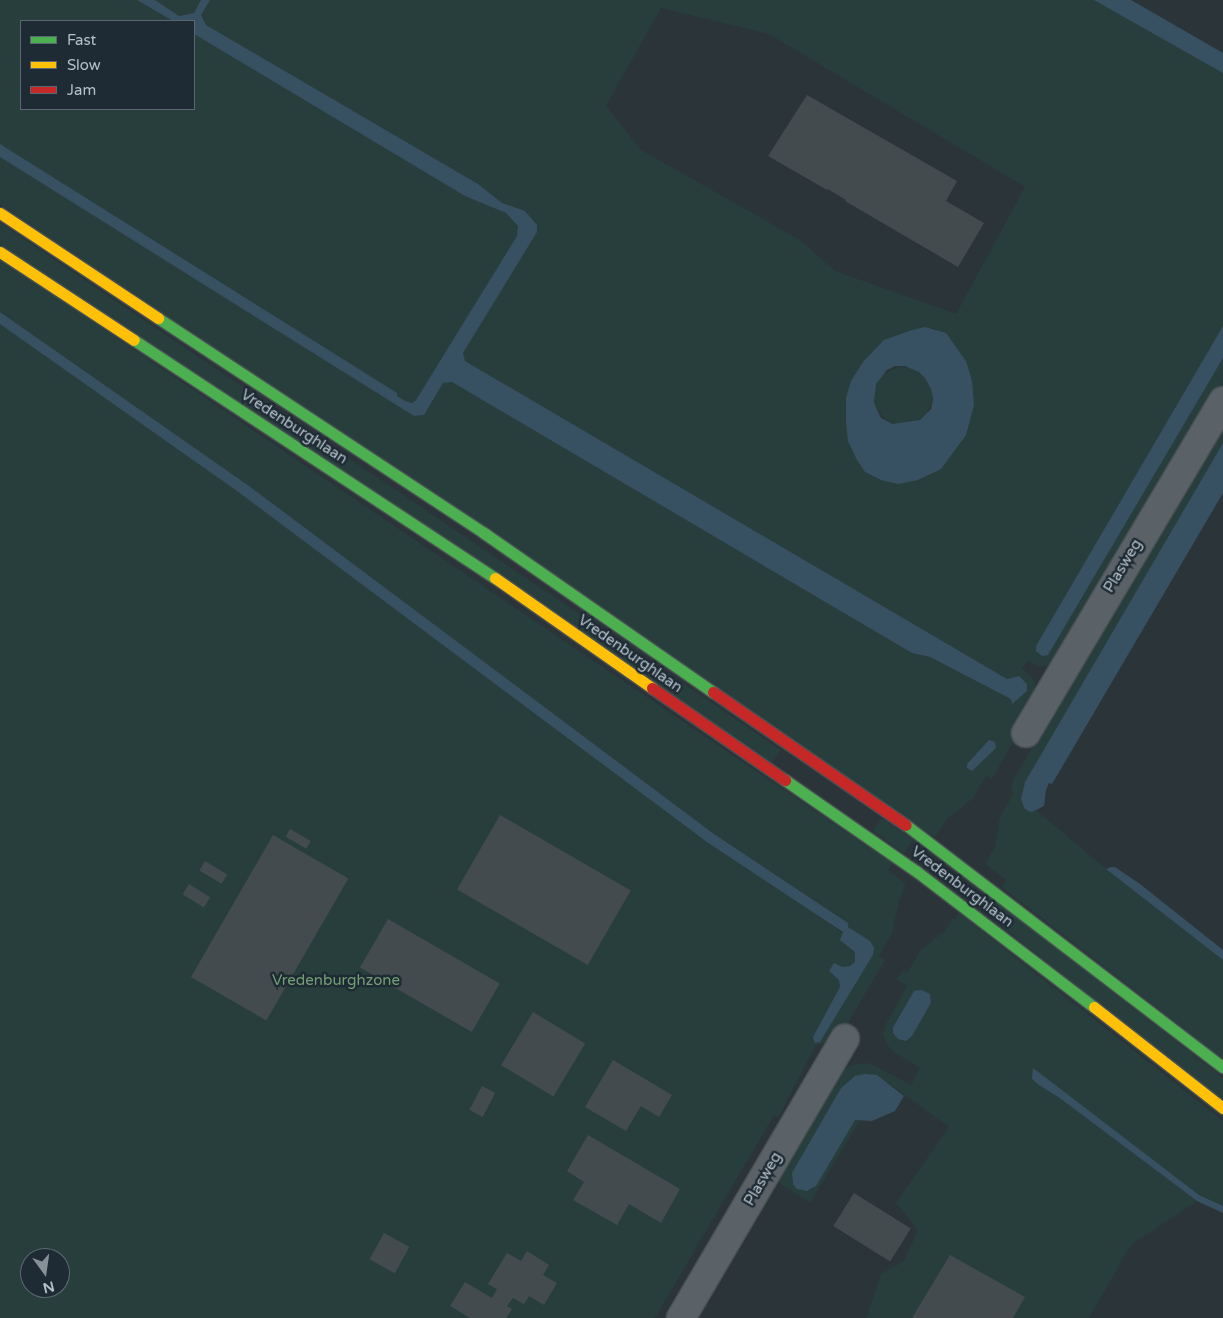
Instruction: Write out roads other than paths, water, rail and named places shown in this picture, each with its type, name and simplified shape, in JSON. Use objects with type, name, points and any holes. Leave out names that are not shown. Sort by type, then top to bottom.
[{"type":"street","name":"Vredenburghlaan","points":[[0,213],[484,533],[933,844],[1223,1067]]},
{"type":"street","name":"Vredenburghlaan","points":[[0,252],[466,558],[916,871],[1138,1040],[1223,1108]]},
{"type":"street","name":"Plasweg","points":[[1026,733],[1223,401]]},
{"type":"street","name":"Plasweg","points":[[681,1318],[846,1039]]},
{"type":"water","points":[[137,0],[155,0],[179,16],[194,13],[201,0],[210,0],[201,15],[206,25],[478,184],[502,203],[525,211],[537,225],[537,232],[463,353],[465,361],[1007,679],[1019,676],[1027,684],[1027,691],[1012,704],[1011,699],[930,657],[912,653],[452,382],[443,383],[424,415],[414,416],[0,157],[0,144],[397,393],[397,396],[405,401],[412,403],[416,400],[517,236],[518,226],[506,213],[465,196],[195,35],[195,20],[171,20]]},
{"type":"water","points":[[1094,0],[1131,0],[1223,53],[1223,73]]},
{"type":"water","points":[[0,312],[249,486],[714,834],[848,923],[848,927],[870,941],[874,948],[873,955],[820,1042],[815,1043],[813,1037],[840,987],[839,980],[829,971],[834,963],[842,967],[850,966],[855,962],[855,952],[840,940],[843,932],[707,842],[237,491],[0,324]]},
{"type":"water","points":[[1223,326],[1223,358],[1048,655],[1042,656],[1036,651],[1036,646]]},
{"type":"water","points":[[925,327],[946,333],[966,361],[972,381],[974,405],[966,435],[941,469],[918,480],[898,484],[881,480],[865,472],[857,460],[848,441],[846,398],[851,381],[863,362],[884,340]],"holes":[[[895,366],[905,366],[919,372],[925,378],[931,389],[933,399],[931,409],[920,420],[893,424],[881,418],[877,410],[874,402],[876,384],[887,370]]]},
{"type":"water","points":[[1223,443],[1223,493],[1052,784],[1049,783],[1044,806],[1032,812],[1028,811],[1024,808],[1021,799],[1025,782]]},
{"type":"water","points":[[989,740],[995,742],[996,748],[972,771],[967,768],[967,764]]},
{"type":"water","points":[[1115,867],[1140,884],[1223,950],[1223,960],[1106,869]]},
{"type":"water","points":[[922,990],[930,994],[931,1003],[912,1036],[906,1041],[898,1039],[893,1033],[893,1027],[914,991]]},
{"type":"water","points":[[1033,1068],[1199,1195],[1223,1206],[1223,1213],[1197,1201],[1061,1099],[1039,1085],[1032,1079]]},
{"type":"water","points":[[865,1074],[877,1075],[904,1096],[895,1111],[872,1121],[855,1120],[816,1186],[807,1191],[797,1189],[793,1184],[792,1173],[841,1088],[855,1076]]},
{"type":"park label","name":"Vredenburghzone","points":[[336,981]]}]
